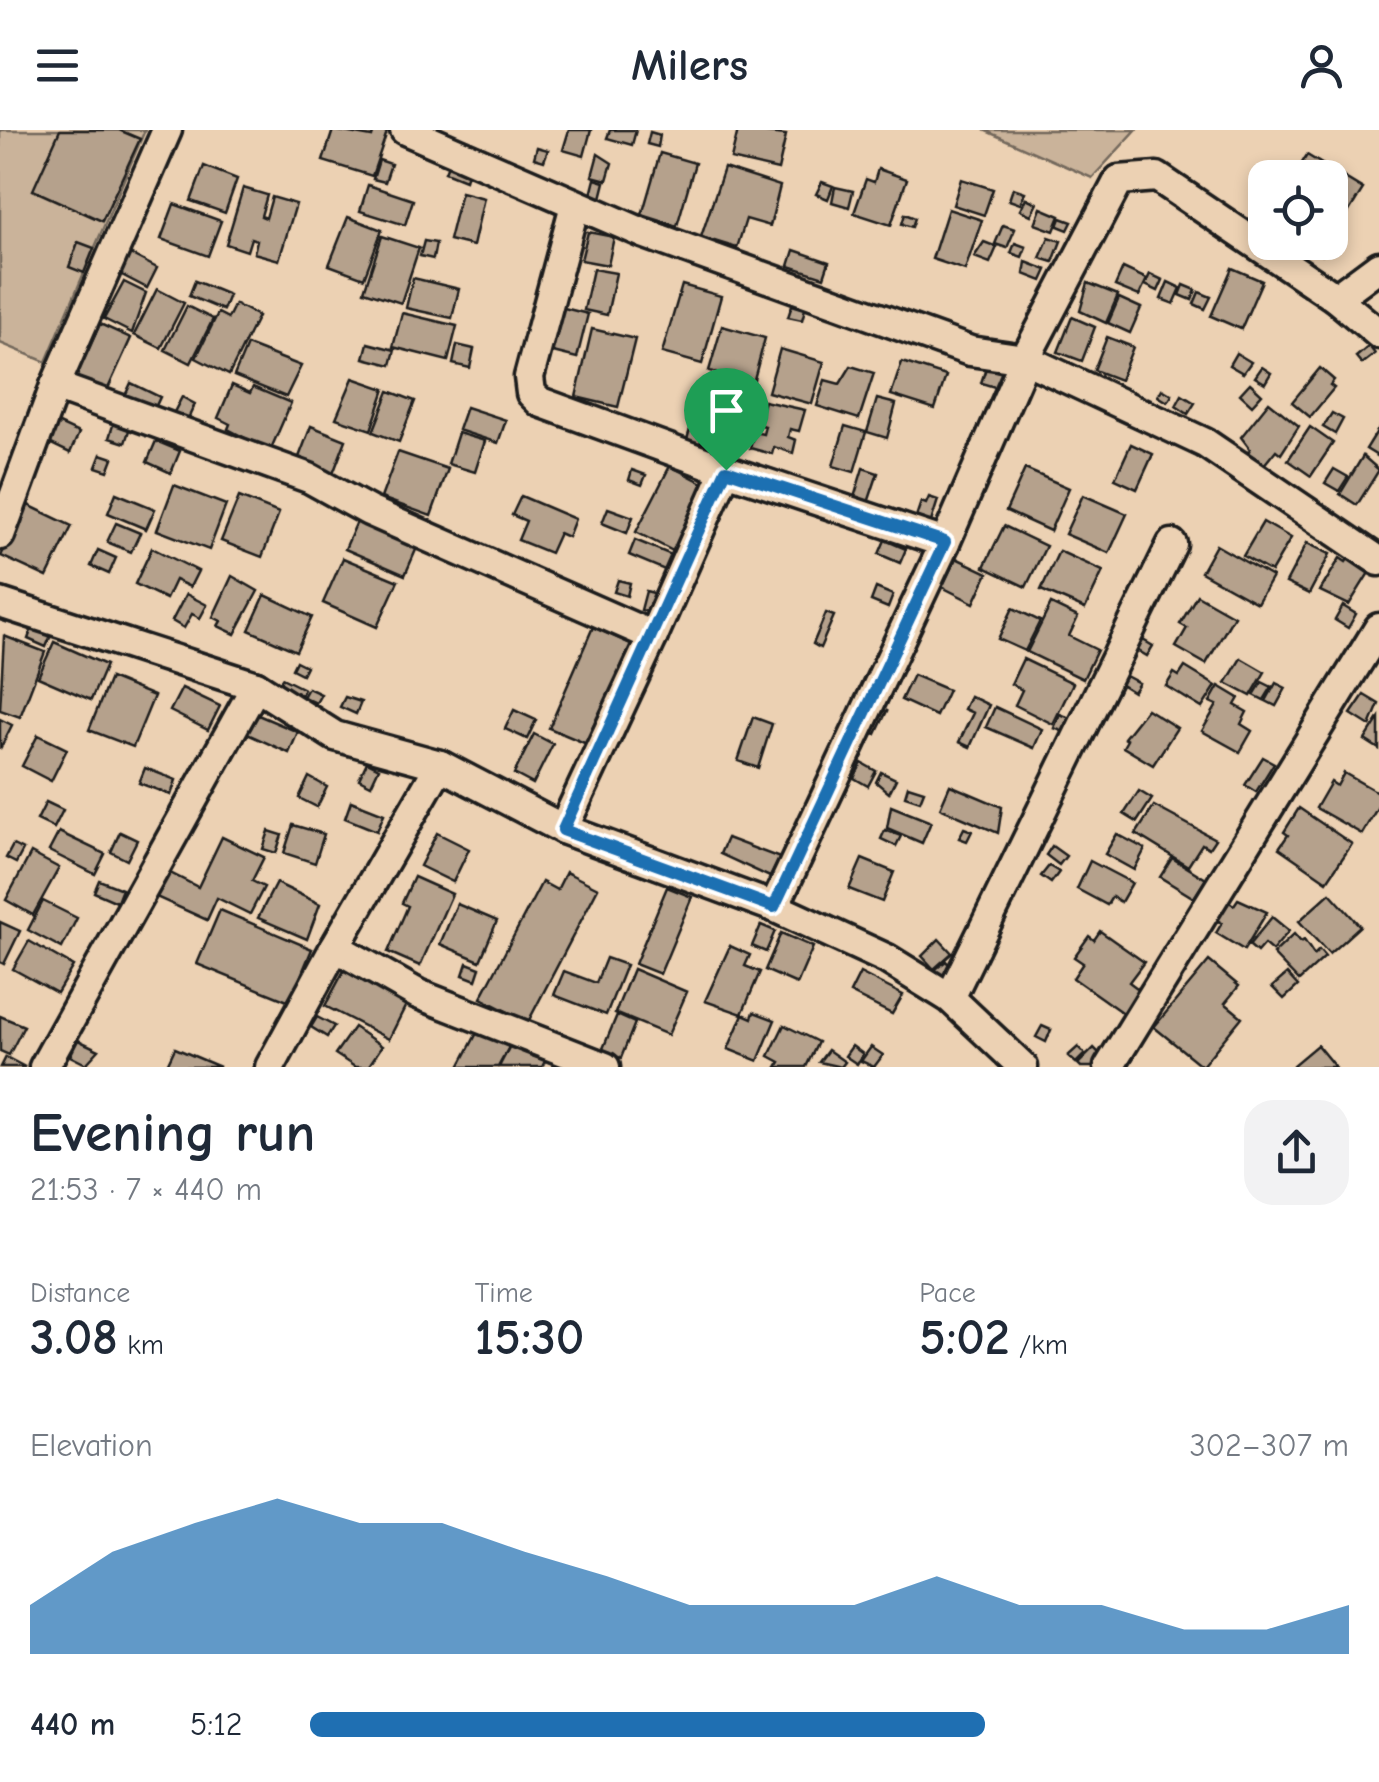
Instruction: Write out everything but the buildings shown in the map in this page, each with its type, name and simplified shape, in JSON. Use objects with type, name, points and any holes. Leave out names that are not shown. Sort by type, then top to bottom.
[{"type":"street","points":[[0,536],[55,386],[167,130]]},
{"type":"street","points":[[406,130],[642,233],[970,351],[1025,359],[1204,443],[1379,561]]},
{"type":"street","points":[[774,907],[945,542],[1025,359],[1058,304],[1083,242],[1119,180],[1157,177],[1336,298],[1379,334]]},
{"type":"street","points":[[576,204],[529,377],[531,393],[540,402],[726,470],[945,542]]},
{"type":"street","points":[[1336,298],[1379,266]]},
{"type":"street","points":[[55,386],[309,478],[347,501],[653,636]]},
{"type":"street","points":[[563,830],[726,470]]},
{"type":"street","points":[[950,998],[1172,544]]},
{"type":"street","points":[[0,603],[256,686],[334,736],[440,764],[563,830],[774,907],[887,958],[950,998],[1023,1067]]},
{"type":"street","points":[[1110,1067],[1379,628]]},
{"type":"street","points":[[44,1067],[256,686]]},
{"type":"street","points":[[270,1067],[440,764]]},
{"type":"street","points":[[334,948],[418,994],[605,1067]]},
{"type":"shaded area","points":[[0,130],[145,130],[46,362],[0,343]]},
{"type":"shaded area","points":[[984,130],[1136,130],[1092,178]]},
{"type":"route","points":[[726,470],[945,542],[774,907],[563,830],[726,470]]}]
